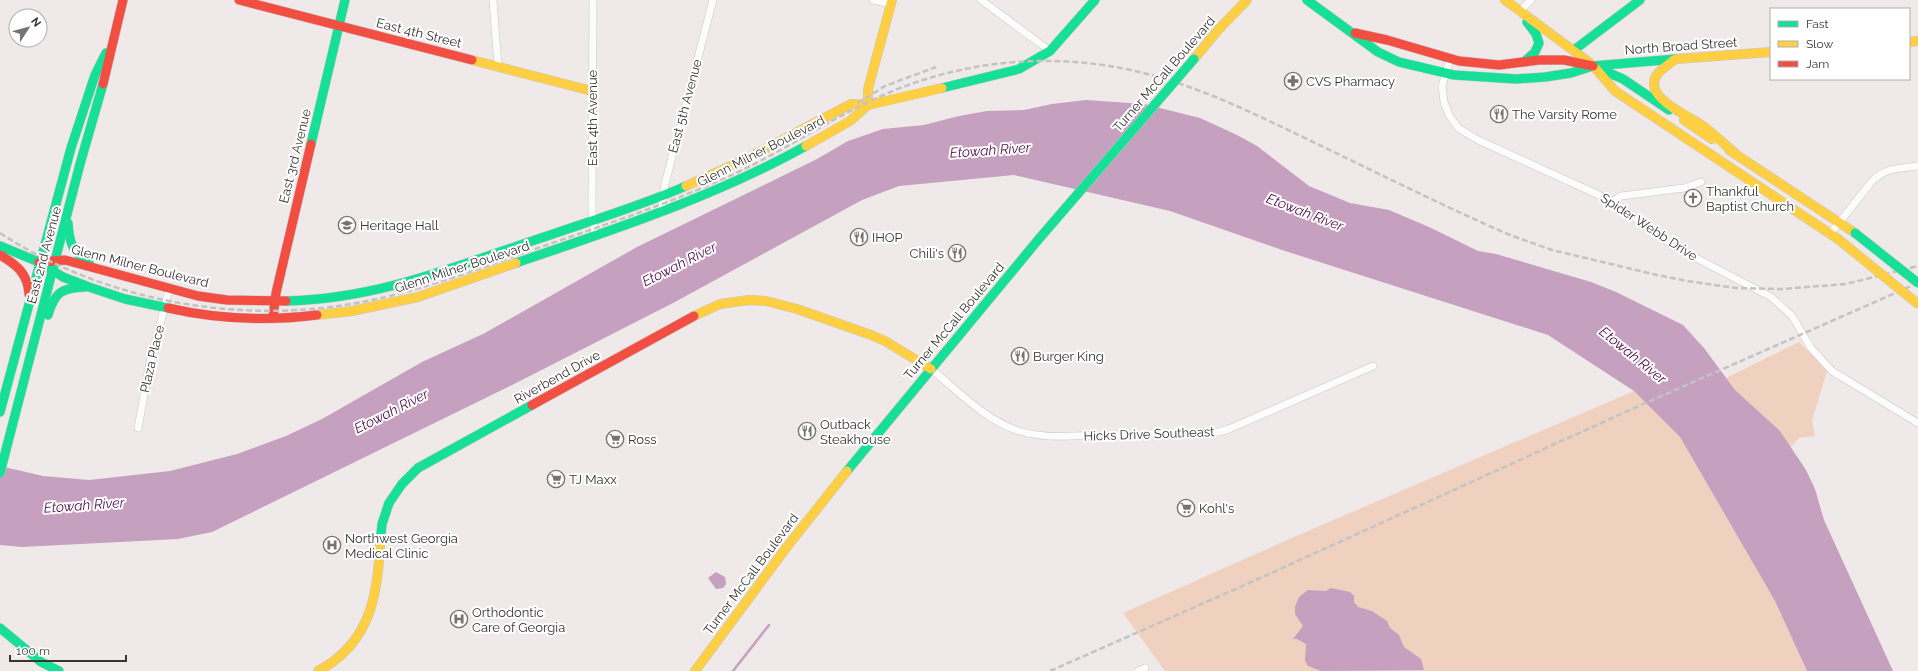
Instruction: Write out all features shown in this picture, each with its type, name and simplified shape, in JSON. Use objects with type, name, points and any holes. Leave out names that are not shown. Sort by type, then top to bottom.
[{"type":"main road","name":"East 2nd Avenue","points":[[0,473],[55,260],[103,86],[123,0]]},
{"type":"main road","name":"East 4th Street","points":[[239,0],[592,91]]},
{"type":"main road","name":"East 3rd Avenue","points":[[273,318],[275,302],[345,0]]},
{"type":"main road","name":"Glenn Milner Boulevard","points":[[40,262],[65,260],[169,290],[205,297],[275,302],[330,298],[397,286],[593,220],[662,195],[746,159],[851,104],[868,105],[916,95],[1019,69],[1050,51],[1095,0]]},
{"type":"main road","points":[[1308,0],[1377,52],[1406,65],[1444,75],[1535,78],[1581,72],[1594,66]]},
{"type":"main road","points":[[1505,0],[1519,12],[1574,50],[1594,66],[1615,91],[1834,237],[1918,304]]},
{"type":"main road","points":[[1574,50],[1640,0]]},
{"type":"main road","points":[[868,105],[868,89],[892,2]]},
{"type":"main road","name":"Turner McCall Boulevard","points":[[695,671],[786,548],[866,445],[1038,240],[1243,2]]},
{"type":"main road","points":[[1519,12],[1538,35],[1540,41],[1537,50],[1523,62]]},
{"type":"main road","points":[[1351,32],[1387,40],[1450,59],[1498,65],[1564,60],[1594,66],[1623,79],[1840,222],[1918,283]]},
{"type":"main road","name":"East 2nd Avenue","points":[[0,412],[28,301],[79,121],[97,71],[112,43]]},
{"type":"main road","name":"North Broad Street","points":[[1594,66],[1770,52]]},
{"type":"main road","points":[[1675,60],[1656,75],[1654,79],[1656,93],[1668,104],[1703,126],[1736,154]]},
{"type":"main road","name":"Glenn Milner Boulevard","points":[[0,246],[40,262],[63,277],[89,287],[125,299],[164,308],[214,315],[273,318],[324,316],[405,301],[661,213],[735,182],[785,157],[850,121],[868,105]]},
{"type":"main road","points":[[67,215],[69,243],[73,250],[82,259],[114,275]]},
{"type":"main road","points":[[0,255],[15,263],[22,271],[29,284],[28,301]]},
{"type":"main road","points":[[35,339],[43,331],[52,300],[56,295],[71,288],[89,287]]},
{"type":"main road","name":"Riverbend Drive","points":[[318,671],[336,660],[347,650],[358,638],[366,624],[376,595],[380,539],[384,517],[392,498],[414,472],[432,459],[699,313],[720,304],[748,300],[766,301],[797,309],[871,335],[886,342],[931,369]]},
{"type":"main road","points":[[0,628],[41,662],[59,671]]},
{"type":"street","points":[[493,0],[498,67]]},
{"type":"street","name":"East 4th Avenue","points":[[593,0],[593,220],[595,236]]},
{"type":"street","name":"East 5th Avenue","points":[[661,213],[662,195],[713,0]]},
{"type":"street","points":[[873,0],[892,2]]},
{"type":"street","points":[[981,0],[1050,51]]},
{"type":"street","points":[[1519,12],[1531,0]]},
{"type":"street","name":"Spider Webb Drive","points":[[1450,59],[1444,75],[1442,86],[1444,102],[1449,115],[1458,128],[1478,140],[1543,168],[1601,196],[1627,212],[1673,246],[1771,297],[1792,316],[1811,348],[1832,371],[1918,423]]},
{"type":"street","points":[[1834,237],[1840,222],[1880,173],[1891,169],[1918,166]]},
{"type":"street","points":[[1611,202],[1621,196],[1684,188],[1701,182]]},
{"type":"street","name":"Plaza Place","points":[[138,428],[150,362],[169,290]]},
{"type":"street","name":"Hicks Drive Southeast","points":[[931,369],[978,409],[995,420],[1019,431],[1048,437],[1218,432],[1229,429],[1373,366]]},
{"type":"shaded area","points":[[1799,342],[1827,371],[1812,421],[1815,436],[1799,438],[1788,450],[1724,379]]},
{"type":"shaded area","points":[[1634,391],[1680,437],[1775,601],[1807,671],[1165,671],[1123,613],[1287,540]]},
{"type":"water","name":"Etowah River","points":[[1086,100],[1144,104],[1200,118],[1257,146],[1309,186],[1350,203],[1389,210],[1429,227],[1478,251],[1496,254],[1591,282],[1616,292],[1683,325],[1704,348],[1735,390],[1780,431],[1806,470],[1815,489],[1824,520],[1893,671],[1807,671],[1775,601],[1680,437],[1634,391],[1548,335],[1282,250],[1170,211],[1014,175],[899,186],[862,200],[673,303],[518,382],[212,532],[178,539],[22,547],[0,545],[0,466],[43,476],[89,480],[170,471],[237,454],[286,436],[322,419],[422,362],[485,333],[637,247],[817,159],[848,141],[883,129],[924,125],[987,111],[1024,110],[1052,104]]},
{"type":"water","points":[[716,572],[725,577],[726,584],[723,588],[716,589],[708,578]]},
{"type":"water","points":[[1331,588],[1350,592],[1354,596],[1354,602],[1358,607],[1372,611],[1387,621],[1390,628],[1399,635],[1404,647],[1421,659],[1424,670],[1321,671],[1308,666],[1305,661],[1306,644],[1297,639],[1293,639],[1303,626],[1295,614],[1295,607],[1299,597],[1308,590],[1326,591]]},
{"type":"waterway","points":[[733,671],[769,625]]},
{"type":"railway","points":[[0,233],[42,257],[86,277],[132,292],[179,303],[228,309],[276,311],[325,308],[394,295],[458,276],[665,203],[757,163],[850,111],[906,86],[942,74],[980,66],[1037,61],[1076,62],[1112,66],[1147,74],[1180,84],[1246,110],[1435,201],[1510,235],[1552,250],[1657,275],[1736,288],[1782,289],[1846,284],[1918,266]]},
{"type":"railway","points":[[858,103],[885,86],[936,67]]},
{"type":"railway","points":[[1050,671],[1247,584],[1632,409],[1918,283]]},
{"type":"traffic: fast","points":[[311,144],[345,0]]},
{"type":"traffic: fast","points":[[942,88],[1019,69],[1050,51],[1095,0]]},
{"type":"traffic: fast","points":[[1307,0],[1378,52],[1399,62],[1454,75],[1516,79],[1545,77],[1571,73],[1593,66],[1676,59]]},
{"type":"traffic: fast","points":[[1574,50],[1640,0]]},
{"type":"traffic: fast","points":[[1524,62],[1535,52],[1539,43],[1536,34],[1527,22]]},
{"type":"traffic: fast","points":[[0,412],[71,148],[95,75],[106,53]]},
{"type":"traffic: fast","points":[[1038,240],[1194,59]]},
{"type":"traffic: fast","points":[[1593,66],[1623,79],[1669,110]]},
{"type":"traffic: fast","points":[[0,473],[80,164],[103,84]]},
{"type":"traffic: fast","points":[[516,263],[664,211],[736,181],[806,146]]},
{"type":"traffic: fast","points":[[286,301],[319,299],[352,294],[414,280],[650,201],[686,186]]},
{"type":"traffic: fast","points":[[68,223],[72,246],[79,255],[89,262]]},
{"type":"traffic: fast","points":[[1855,233],[1918,283]]},
{"type":"traffic: fast","points":[[847,471],[1038,240]]},
{"type":"traffic: fast","points":[[0,246],[39,262],[63,277],[89,287],[125,299],[168,308]]},
{"type":"traffic: fast","points":[[48,315],[56,296],[65,290],[85,287]]},
{"type":"traffic: fast","points":[[380,544],[382,524],[389,503],[402,484],[418,468],[532,405]]},
{"type":"traffic: fast","points":[[0,628],[41,662],[59,671]]},
{"type":"traffic: slow","points":[[868,105],[868,89],[892,0]]},
{"type":"traffic: slow","points":[[1194,59],[1218,30],[1247,0]]},
{"type":"traffic: slow","points":[[1505,0],[1590,63]]},
{"type":"traffic: slow","points":[[1910,42],[1918,41]]},
{"type":"traffic: slow","points":[[1676,59],[1770,52]]},
{"type":"traffic: slow","points":[[472,60],[592,91]]},
{"type":"traffic: slow","points":[[1674,60],[1656,77],[1654,81],[1656,91],[1667,103],[1703,126],[1736,154]]},
{"type":"traffic: slow","points":[[1596,69],[1615,91],[1838,239]]},
{"type":"traffic: slow","points":[[686,186],[746,159],[851,104],[868,105],[942,88]]},
{"type":"traffic: slow","points":[[806,146],[850,121],[868,105]]},
{"type":"traffic: slow","points":[[1684,120],[1712,139]]},
{"type":"traffic: slow","points":[[1729,150],[1855,233]]},
{"type":"traffic: slow","points":[[1838,239],[1918,304]]},
{"type":"traffic: slow","points":[[317,315],[352,311],[418,297],[516,263]]},
{"type":"traffic: slow","points":[[694,316],[720,304],[749,300],[766,301],[797,309],[871,335],[885,341],[931,369]]},
{"type":"traffic: slow","points":[[695,671],[786,548],[847,471]]},
{"type":"traffic: slow","points":[[318,671],[335,660],[349,647],[360,633],[373,600],[377,582],[380,544]]},
{"type":"traffic: jam","points":[[103,84],[123,0]]},
{"type":"traffic: jam","points":[[239,0],[472,60]]},
{"type":"traffic: jam","points":[[1355,33],[1387,40],[1459,61],[1499,65],[1539,60],[1564,60],[1593,66]]},
{"type":"traffic: jam","points":[[273,318],[276,293],[311,144]]},
{"type":"traffic: jam","points":[[0,255],[12,262],[24,276],[29,294]]},
{"type":"traffic: jam","points":[[39,262],[65,260],[198,296],[227,300],[286,301]]},
{"type":"traffic: jam","points":[[168,308],[205,315],[242,318],[280,318],[317,315]]},
{"type":"traffic: jam","points":[[532,405],[694,316]]},
{"type":"place","name":"CVS Pharmacy","points":[[1293,81]]},
{"type":"place","name":"The Varsity Rome","points":[[1499,114]]},
{"type":"place","name":"Thankful Baptist Church","points":[[1693,198]]},
{"type":"place","name":"Heritage Hall","points":[[347,225]]},
{"type":"place","name":"IHOP","points":[[859,237]]},
{"type":"place","name":"Chili's","points":[[957,253]]},
{"type":"place","name":"Burger King","points":[[1020,356]]},
{"type":"place","name":"Outback Steakhouse","points":[[807,431]]},
{"type":"place","name":"Ross","points":[[615,439]]},
{"type":"place","name":"TJ Maxx","points":[[556,479]]},
{"type":"place","name":"Kohl's","points":[[1186,508]]},
{"type":"place","name":"Northwest Georgia Medical Clinic","points":[[332,545]]},
{"type":"place","name":"Orthodontic Care of Georgia","points":[[459,619]]}]
